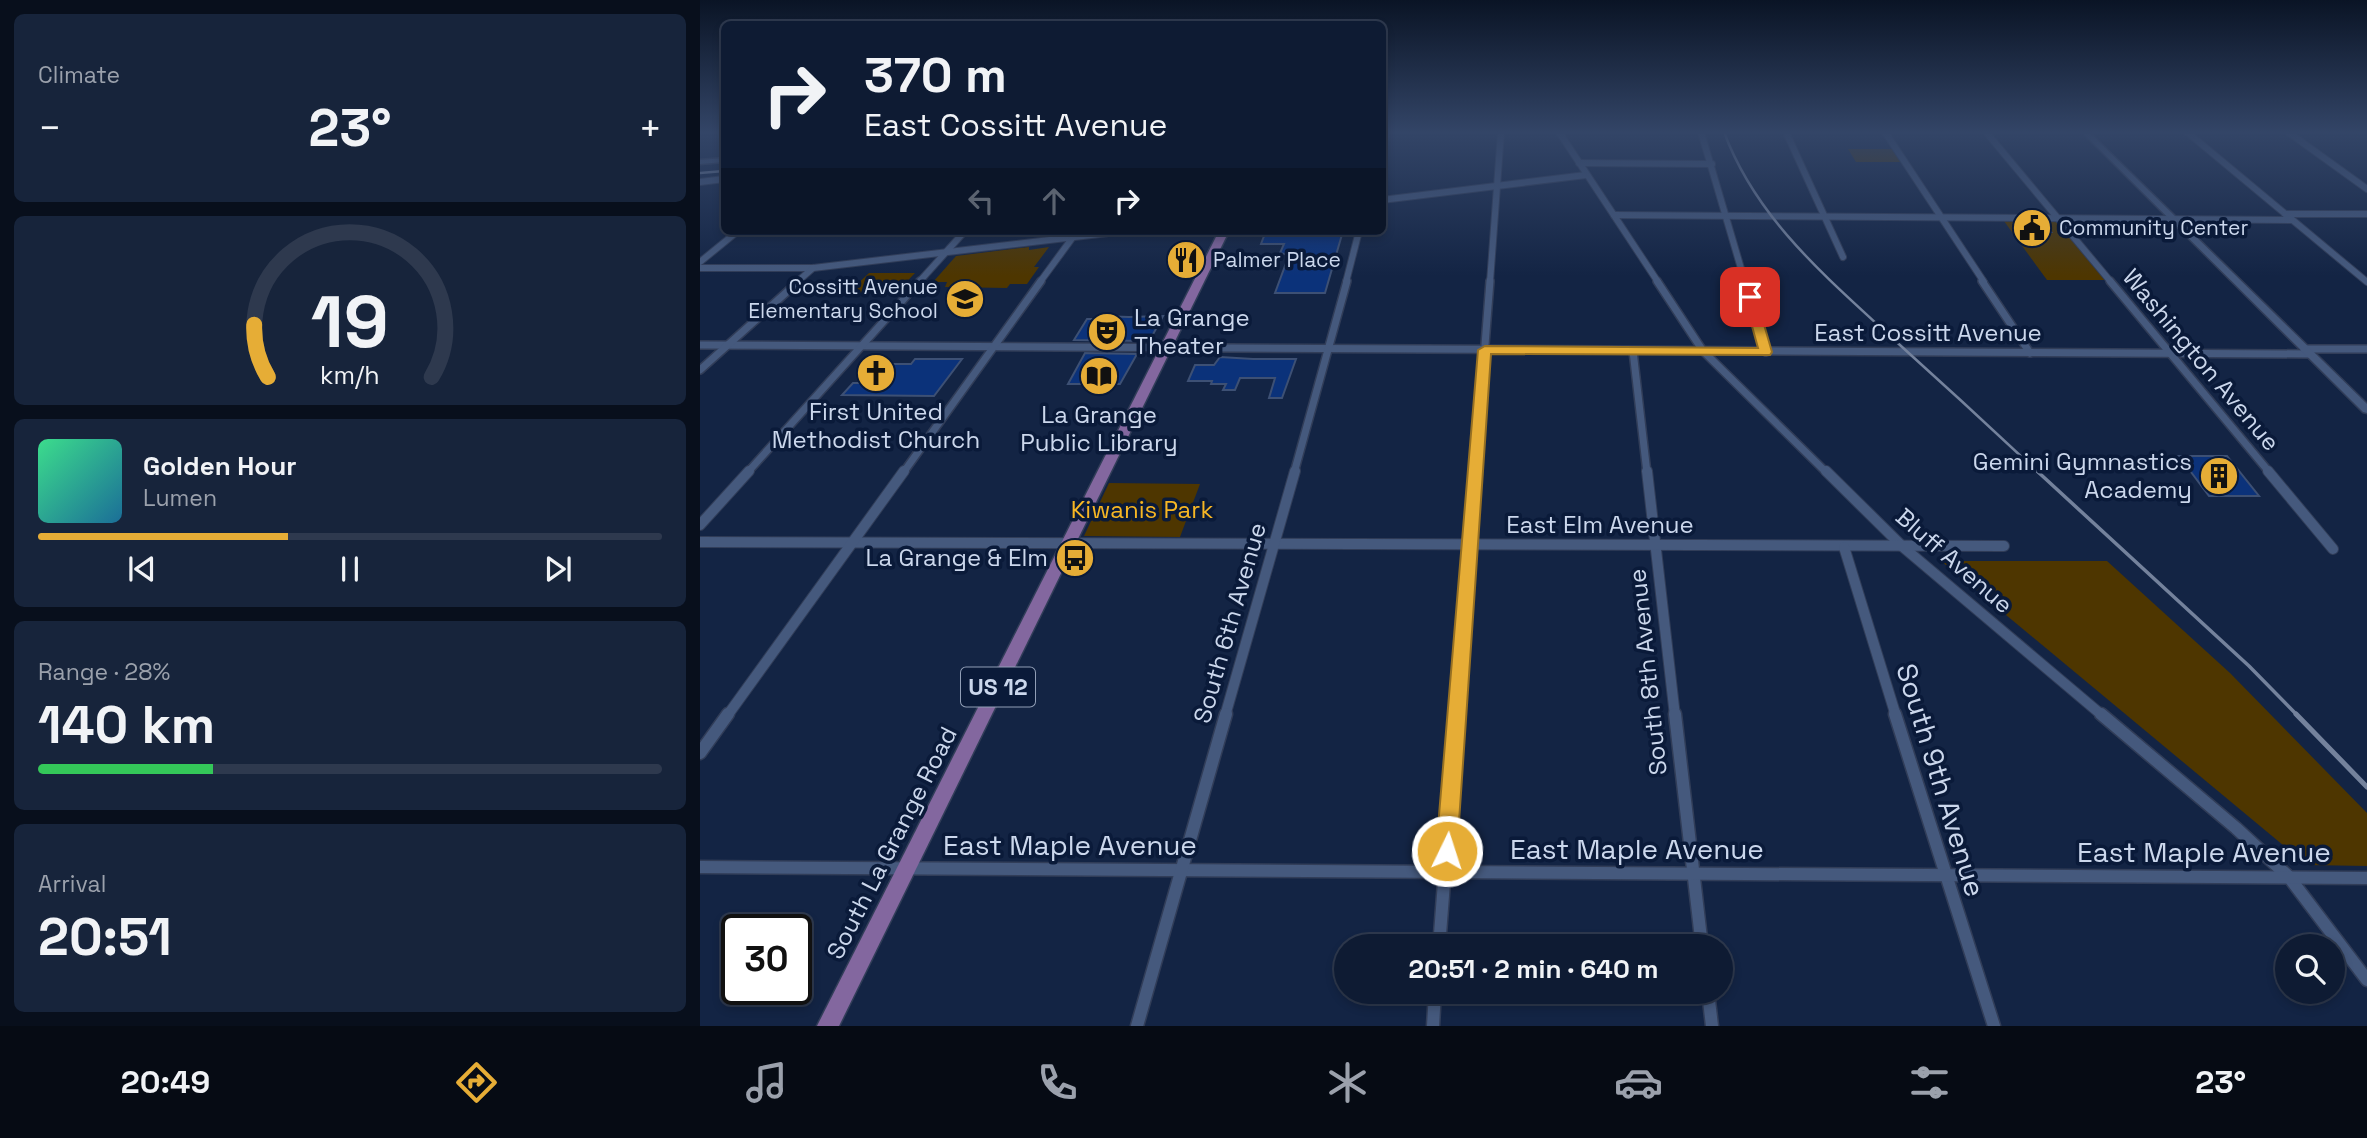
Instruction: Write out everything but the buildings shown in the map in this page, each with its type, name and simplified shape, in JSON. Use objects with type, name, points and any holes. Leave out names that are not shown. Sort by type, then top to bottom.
[{"type":"main road","points":[[2133,180],[2367,410]]},
{"type":"main road","name":"South La Grange Road","points":[[828,1026],[1222,235]]},
{"type":"street","points":[[1440,934],[1497,180]]},
{"type":"street","points":[[1386,200],[1542,180]]},
{"type":"street","name":"Bluff Avenue","points":[[1590,180],[1703,351],[1903,547],[2236,828],[2289,877],[2367,980]]},
{"type":"street","points":[[1716,180],[1766,352]]},
{"type":"street","points":[[1808,180],[1843,257]]},
{"type":"street","points":[[1917,180],[2030,353]]},
{"type":"street","name":"Washington Avenue","points":[[2026,180],[2333,549]]},
{"type":"street","points":[[2244,180],[2367,282]]},
{"type":"street","points":[[2285,214],[2367,214]]},
{"type":"street","points":[[1614,215],[2170,217],[2185,220],[2292,220]]},
{"type":"street","points":[[700,262],[733,235]]},
{"type":"street","points":[[700,525],[961,235]]},
{"type":"street","points":[[700,268],[813,268],[1090,235]]},
{"type":"street","name":"South 6th Avenue","points":[[1137,1026],[1275,544],[1358,235]]},
{"type":"street","points":[[700,753],[1073,237]]},
{"type":"street","points":[[700,370],[813,268]]},
{"type":"street","points":[[700,345],[1167,348]]},
{"type":"street","name":"East Cossitt Avenue","points":[[1167,348],[2171,354],[2367,349]]},
{"type":"street","name":"South 8th Avenue","points":[[1633,351],[1700,934]]},
{"type":"street","name":"East Elm Avenue","points":[[700,542],[2004,547]]},
{"type":"street","name":"South 9th Avenue","points":[[1844,547],[1944,875],[1994,1026]]},
{"type":"street","name":"East Maple Avenue","points":[[700,867],[2367,878]]},
{"type":"street","points":[[1433,1026],[1434,1004]]},
{"type":"street","points":[[1709,1004],[1712,1026]]},
{"type":"green space","points":[[2001,217],[2056,217],[2108,280],[2047,280]]},
{"type":"green space","points":[[1029,247],[1029,250],[1049,247],[1034,267],[1039,267],[1027,284],[1010,284],[1007,288],[945,287],[947,282],[933,282],[956,256]]},
{"type":"green space","points":[[869,273],[915,273],[896,293],[848,293]]},
{"type":"green space","name":"Kiwanis Park","points":[[1109,483],[1200,484],[1180,537],[1084,536]]},
{"type":"green space","points":[[1941,561],[2107,561],[2230,673],[2367,813],[2367,866],[2307,865]]},
{"type":"railway","points":[[1747,180],[1773,218],[1817,267],[2039,473]]},
{"type":"railway","points":[[2037,471],[2249,666],[2298,716]]},
{"type":"railway","points":[[2296,714],[2367,787]]},
{"type":"place","name":"Community Center","points":[[2032,228]]},
{"type":"place","name":"Palmer Place","points":[[1186,260]]},
{"type":"place","name":"Cossitt Avenue Elementary School","points":[[965,299]]},
{"type":"place","name":"La Grange Theater","points":[[1107,332]]},
{"type":"place","name":"First United Methodist Church","points":[[876,373]]},
{"type":"place","name":"La Grange Public Library","points":[[1099,376]]},
{"type":"place","name":"Gemini Gymnastics Academy","points":[[2219,476]]},
{"type":"place","name":"La Grange & Elm","points":[[1075,558]]},
{"type":"route","points":[[1447,851],[1485,350],[1766,352],[1750,297]]}]
